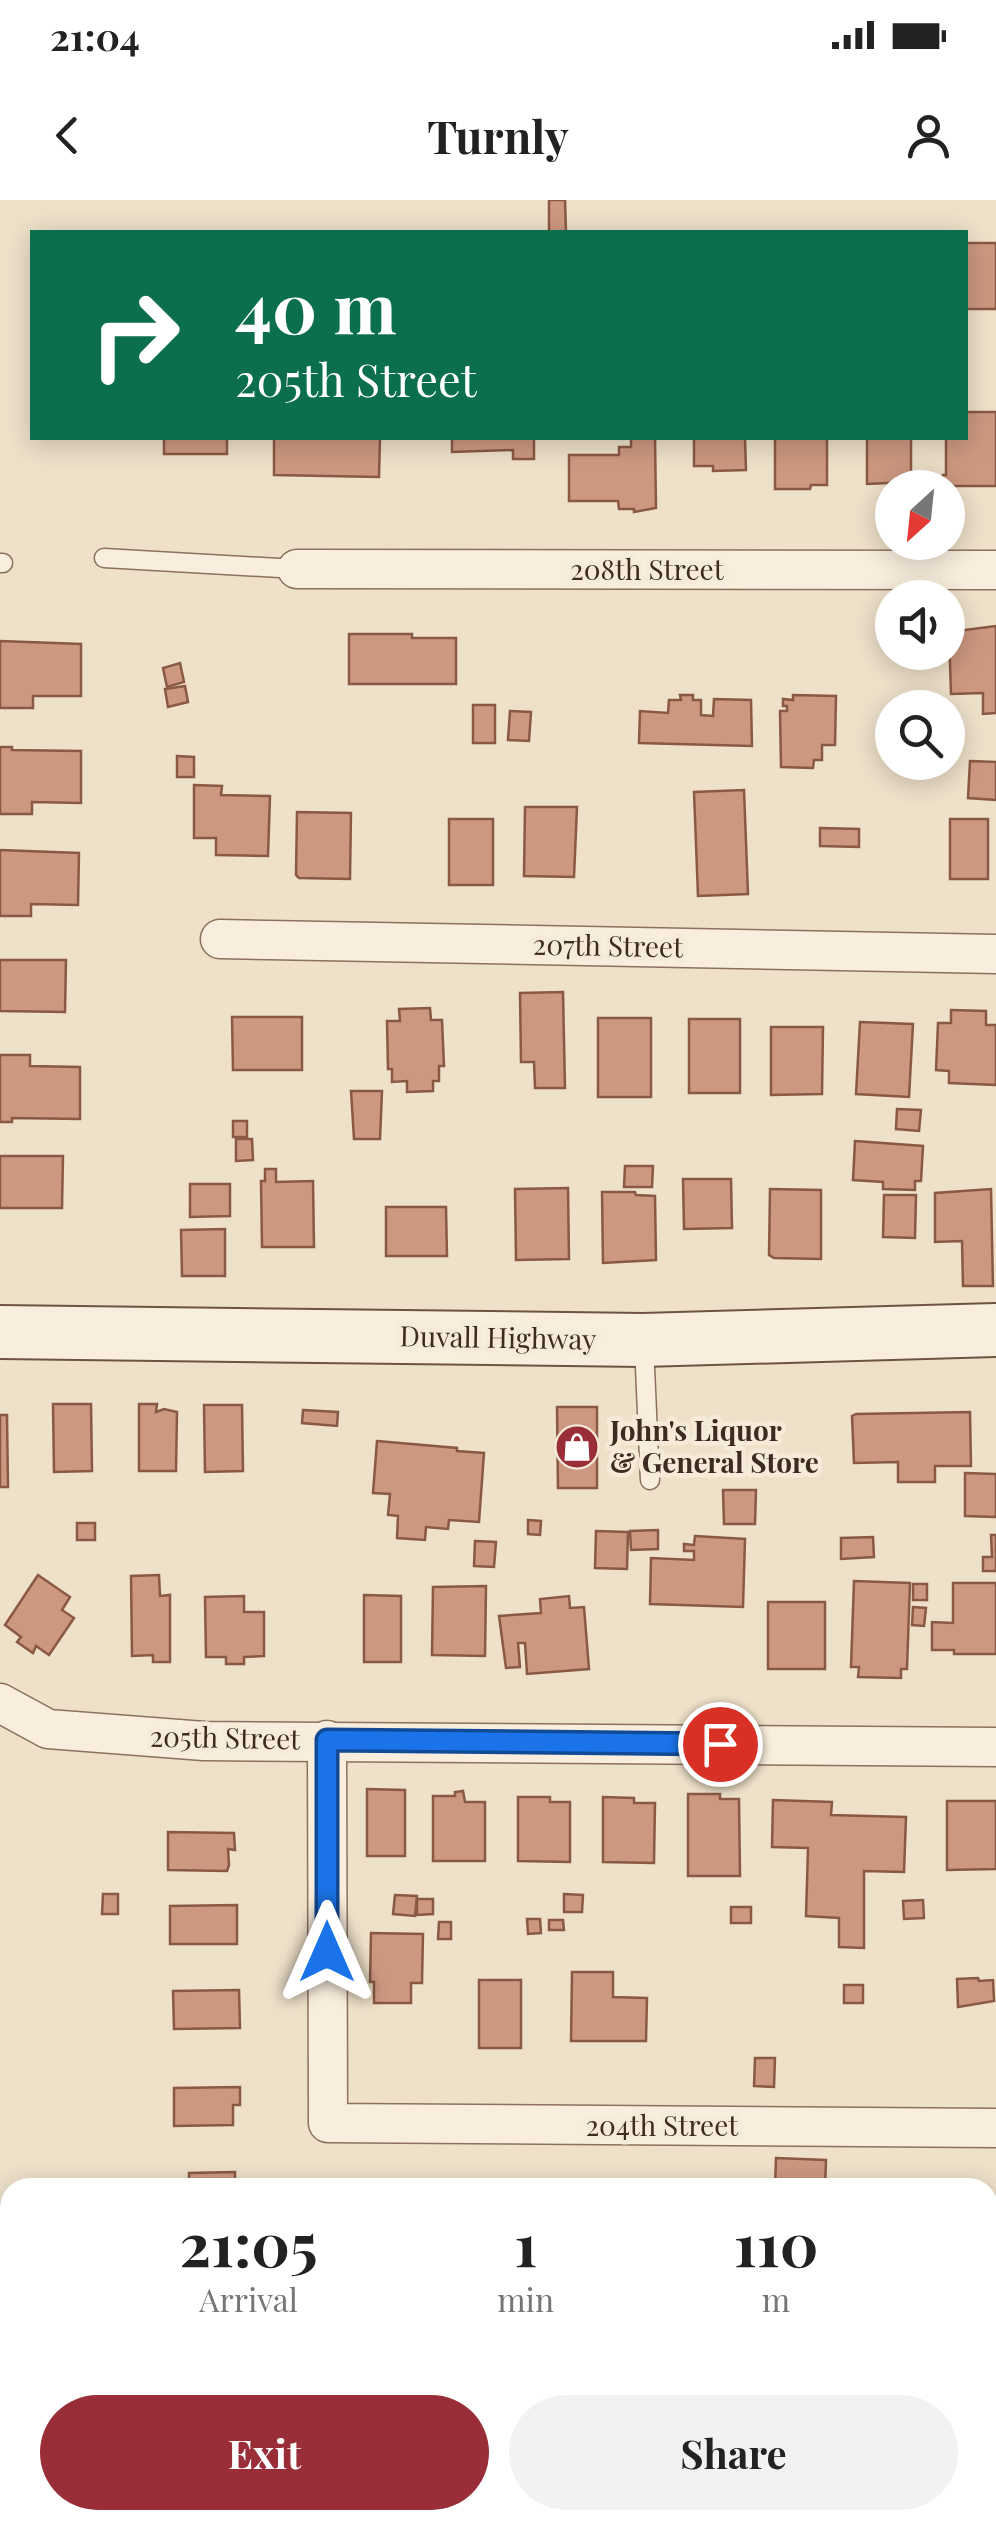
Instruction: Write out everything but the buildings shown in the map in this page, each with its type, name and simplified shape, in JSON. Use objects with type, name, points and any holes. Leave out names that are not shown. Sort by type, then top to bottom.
[{"type":"street","name":"208th Street","points":[[297,569],[996,570]]},
{"type":"street","name":"207th Street","points":[[220,938],[996,954]]},
{"type":"street","name":"Duvall Highway","points":[[0,1332],[643,1340],[996,1330]]},
{"type":"street","name":"205th Street","points":[[0,1703],[48,1729],[204,1741],[996,1747]]},
{"type":"street","name":"204th Street","points":[[327,1740],[328,2124],[996,2128]]},
{"type":"lane","points":[[104,558],[297,569]]},
{"type":"lane","points":[[643,1340],[650,1480]]},
{"type":"place","name":"John's Liquor & General Store","points":[[577,1447]]},
{"type":"route","points":[[327,1952],[327,1740],[720,1744]]}]
